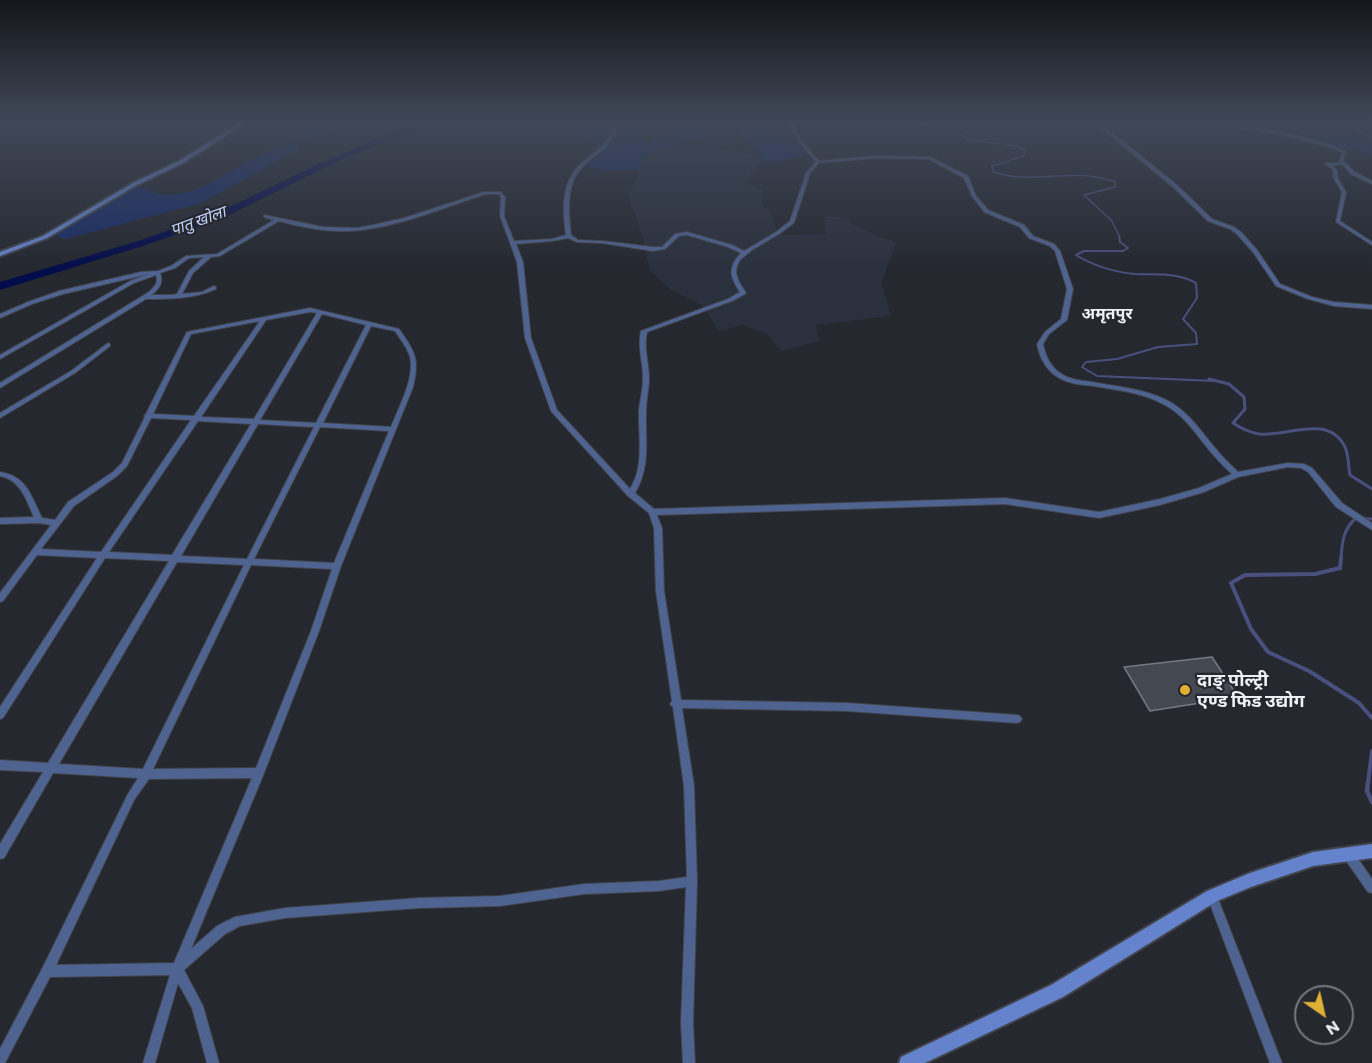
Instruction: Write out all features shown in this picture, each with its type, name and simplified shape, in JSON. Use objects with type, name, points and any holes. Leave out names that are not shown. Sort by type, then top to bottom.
[{"type":"street","points":[[0,254],[45,237],[135,184],[159,173]]},
{"type":"street","points":[[569,236],[567,200],[573,177],[578,173]]},
{"type":"street","points":[[631,494],[641,473],[643,454],[643,400],[646,378],[642,358],[644,331],[730,300],[743,293],[734,281],[732,268],[742,252],[792,222],[808,173]]},
{"type":"street","points":[[958,173],[966,177],[974,196],[986,210],[1022,226],[1031,237],[1052,245],[1057,251],[1070,289],[1064,320],[1047,333],[1040,344],[1041,355],[1059,376],[1068,380],[1146,396],[1178,410],[1237,475]]},
{"type":"street","points":[[1158,173],[1210,220],[1239,233],[1255,251],[1278,285],[1310,298],[1334,304],[1372,307]]},
{"type":"street","points":[[1335,173],[1344,192],[1338,222],[1372,244]]},
{"type":"street","points":[[1353,173],[1372,183]]},
{"type":"street","points":[[266,216],[322,228],[358,229],[495,192],[503,197],[502,216],[520,262],[528,338],[554,411],[631,494],[652,512],[658,528],[660,591],[689,786],[692,881],[687,1023],[689,1063]]},
{"type":"street","points":[[0,357],[113,292],[188,257],[218,255],[279,219]]},
{"type":"street","points":[[513,243],[552,240],[569,236],[577,241],[653,249],[663,248],[677,235],[687,233],[742,252]]},
{"type":"street","points":[[176,296],[181,293],[191,272],[208,257]]},
{"type":"street","points":[[0,386],[143,297],[158,286],[160,279],[157,272]]},
{"type":"street","points":[[0,316],[66,290],[95,282],[157,272]]},
{"type":"street","points":[[143,297],[203,293],[214,288]]},
{"type":"street","points":[[0,598],[71,504],[115,474],[125,464],[189,333],[310,310],[397,330],[409,347],[416,367],[259,773],[177,969],[149,1063]]},
{"type":"street","points":[[1,851],[53,767],[320,313]]},
{"type":"street","points":[[0,715],[103,555],[264,319]]},
{"type":"street","points":[[0,1061],[47,971],[131,797],[146,774],[248,564],[370,323]]},
{"type":"street","points":[[0,416],[73,372],[108,345]]},
{"type":"street","points":[[147,416],[393,429]]},
{"type":"street","points":[[652,512],[1005,501],[1099,515],[1170,499],[1237,475],[1287,465],[1302,466],[1310,470],[1339,505],[1372,527]]},
{"type":"street","points":[[0,474],[10,474],[18,478],[39,520]]},
{"type":"street","points":[[0,521],[39,520],[56,523]]},
{"type":"street","points":[[34,552],[248,564],[338,566]]},
{"type":"street","points":[[675,704],[847,707],[1017,719]]},
{"type":"street","points":[[0,765],[146,774],[259,773]]},
{"type":"street","points":[[907,1063],[1058,991],[1212,896],[1279,870],[1313,860],[1360,853],[1372,888]]},
{"type":"street","points":[[47,971],[177,969],[221,930],[239,921],[278,914],[419,903],[500,901],[584,890],[659,886],[692,881]]},
{"type":"street","points":[[1212,896],[1276,1063]]},
{"type":"street","points":[[177,969],[197,1006],[213,1063]]},
{"type":"shaded area","points":[[229,173],[256,173],[201,203],[73,237],[64,239],[58,236],[57,233],[136,187],[168,195],[200,188]]},
{"type":"shaded area","points":[[637,173],[752,173],[746,183],[763,190],[761,202],[773,216],[776,231],[783,235],[826,234],[824,217],[846,217],[854,225],[896,243],[881,283],[891,316],[816,325],[819,341],[780,351],[767,334],[742,325],[719,331],[702,305],[671,290],[650,271],[643,239],[628,193],[638,177]]},
{"type":"building","name":"दाङ् पोल्ट्री एण्ड फिड उद्योग","points":[[1212,657],[1238,697],[1150,711],[1124,667]]},
{"type":"waterway","name":"पातु खोला","points":[[0,286],[142,243],[219,216],[308,173]]},
{"type":"waterway","points":[[995,173],[1024,177],[1083,176],[1115,182],[1115,187],[1084,195],[1112,221],[1120,238]]},
{"type":"waterway","points":[[1119,236],[1120,242],[1128,248],[1123,251],[1084,251],[1076,255],[1112,270],[1174,276],[1196,283],[1197,298],[1183,319],[1196,333],[1197,344],[1158,347],[1117,359],[1086,362],[1082,367],[1097,376],[1215,381]]},
{"type":"waterway","points":[[1209,379],[1229,384],[1244,397],[1245,409],[1233,423],[1245,430],[1270,434],[1318,429],[1328,431],[1338,437],[1346,450],[1350,475],[1372,489]]},
{"type":"waterway","points":[[1341,559],[1348,527],[1356,518],[1372,519]]},
{"type":"waterway","points":[[1341,558],[1340,568],[1315,574],[1245,575],[1231,583],[1251,629],[1268,652],[1309,671],[1359,703],[1372,718]]},
{"type":"waterway","points":[[1368,783],[1372,751]]},
{"type":"waterway","points":[[1368,782],[1367,791],[1372,802]]},
{"type":"place","name":"दाङ् पोल्ट्री एण्ड फिड उद्योग","points":[[1185,690]]},
{"type":"district","name":"अमृतपुर","points":[[1107,314]]}]
